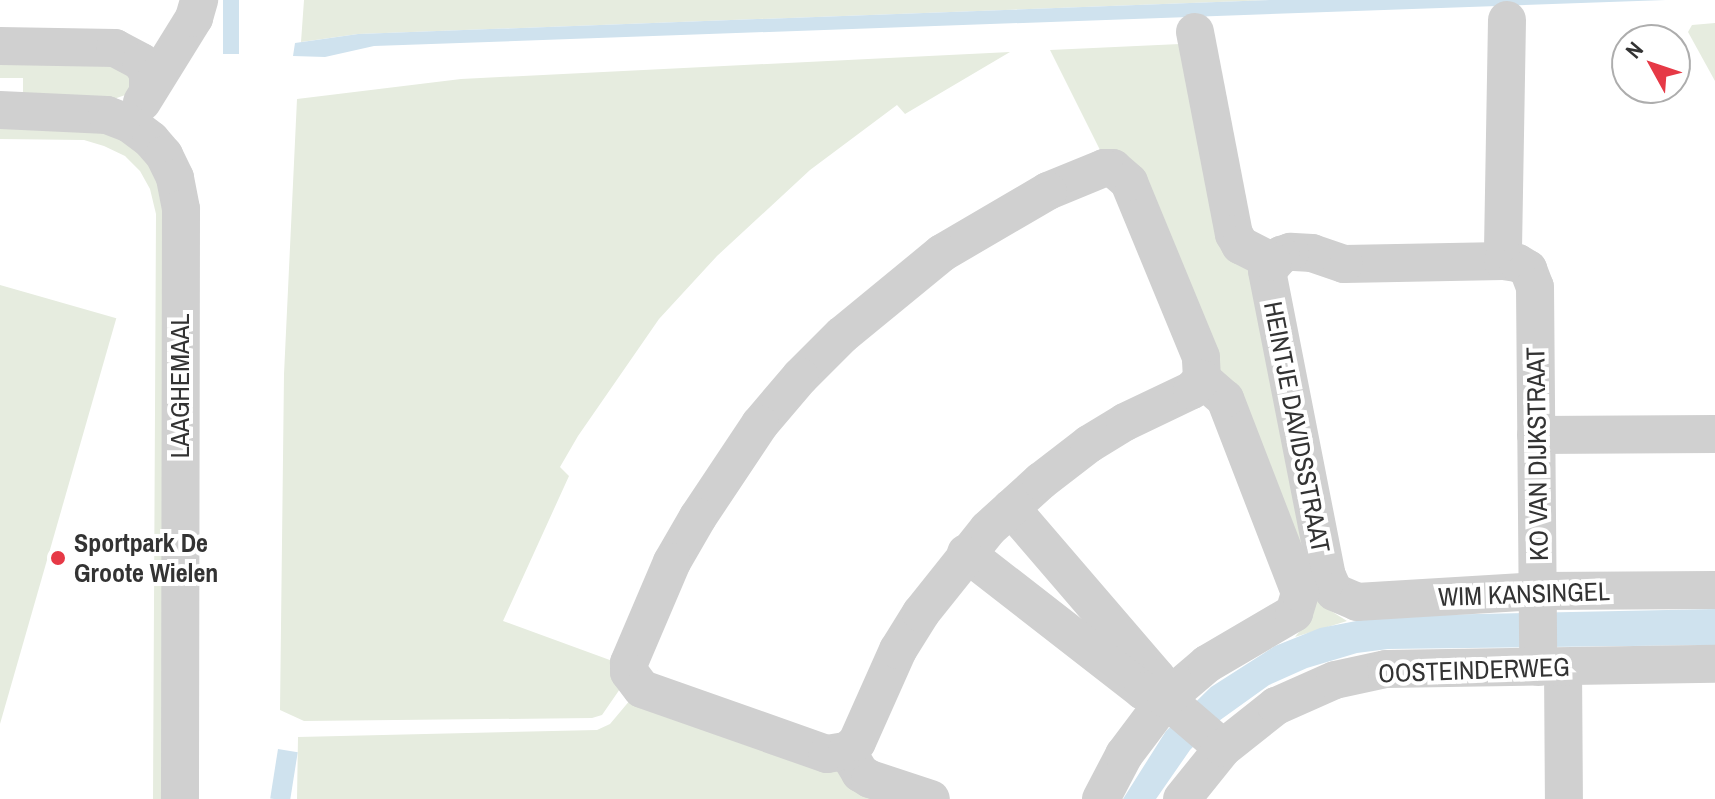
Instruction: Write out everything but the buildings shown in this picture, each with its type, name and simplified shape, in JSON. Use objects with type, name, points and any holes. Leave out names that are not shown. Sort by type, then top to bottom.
[{"type":"street","points":[[130,124],[148,89],[194,18],[199,0]]},
{"type":"street","points":[[1195,32],[1234,234],[1240,245],[1273,262],[1290,252],[1312,253],[1344,264],[1503,261],[1507,20]]},
{"type":"street","points":[[0,46],[115,48],[141,62],[148,73],[148,89]]},
{"type":"street","name":"LAAGHEMAAL","points":[[0,110],[81,111],[107,115],[130,124],[164,155],[175,178],[181,209],[180,799]]},
{"type":"street","points":[[1104,168],[1113,168],[1129,182],[1201,357],[1202,379],[1192,390],[1125,422],[1089,444],[1011,508],[966,553],[898,650],[857,742],[847,751],[827,754],[642,689],[629,672],[629,663],[649,613],[692,529],[760,424],[800,377],[842,335],[942,253],[1048,191],[1104,168]]},
{"type":"street","name":"KO VAN DIJKSTRAAT","points":[[1503,261],[1518,263],[1528,269],[1535,287],[1538,600],[1564,799]]},
{"type":"street","name":"HEINTJE DAVIDSSTRAAT","points":[[1273,262],[1267,271],[1268,282],[1327,576],[1334,592]]},
{"type":"street","points":[[1101,799],[1124,755],[1173,706],[1207,664],[1252,635],[1286,619],[1299,603],[1299,586],[1225,399],[1202,379]]},
{"type":"street","points":[[1536,435],[1715,434]]},
{"type":"street","points":[[1011,508],[1157,678],[1173,706]]},
{"type":"street","points":[[966,553],[1143,691],[1173,706],[1223,748]]},
{"type":"street","name":"WIM KANSINGEL","points":[[1334,592],[1357,602],[1538,600],[1715,590]]},
{"type":"street","name":"OOSTEINDERWEG","points":[[1182,799],[1223,748],[1276,706],[1335,680],[1386,669],[1546,662],[1715,664]]},
{"type":"street","points":[[847,751],[860,773],[870,779],[931,799]]},
{"type":"shaded area","points":[[304,0],[1270,0],[358,34],[301,42]]},
{"type":"shaded area","points":[[1715,23],[1715,81],[1691,37],[1692,25]]},
{"type":"shaded area","points":[[1180,44],[1248,260],[1311,592],[1323,606],[1347,621],[1295,637],[1303,627],[1100,150],[1050,50]]},
{"type":"shaded area","points":[[1010,52],[905,114],[897,105],[810,170],[717,256],[659,319],[578,436],[560,467],[569,476],[503,621],[618,663],[622,686],[602,715],[592,718],[304,721],[280,710],[284,374],[297,99],[461,79]]},
{"type":"shaded area","points":[[0,56],[127,62],[131,93],[111,100],[23,96],[23,78],[0,78]]},
{"type":"shaded area","points":[[0,126],[86,126],[133,145],[163,184],[167,799],[153,799],[156,214],[150,189],[140,171],[125,156],[104,146],[84,140],[0,139]]},
{"type":"shaded area","points":[[0,285],[116,318],[0,724]]},
{"type":"shaded area","points":[[631,699],[826,762],[893,799],[297,799],[298,737],[597,730],[610,724]]},
{"type":"water","points":[[223,0],[239,0],[239,54],[223,54]]},
{"type":"water","points":[[1270,0],[1666,0],[374,46],[325,57],[293,56],[295,43],[358,34]]},
{"type":"water","points":[[1715,609],[1715,645],[1388,649],[1357,653],[1307,668],[1269,685],[1216,723],[1190,750],[1156,799],[1123,799],[1166,731],[1211,687],[1275,646],[1320,628],[1382,616]]},
{"type":"water","points":[[278,749],[298,752],[290,799],[270,798]]},
{"type":"place","name":"Sportpark De Groote Wielen","points":[[58,558]]}]
